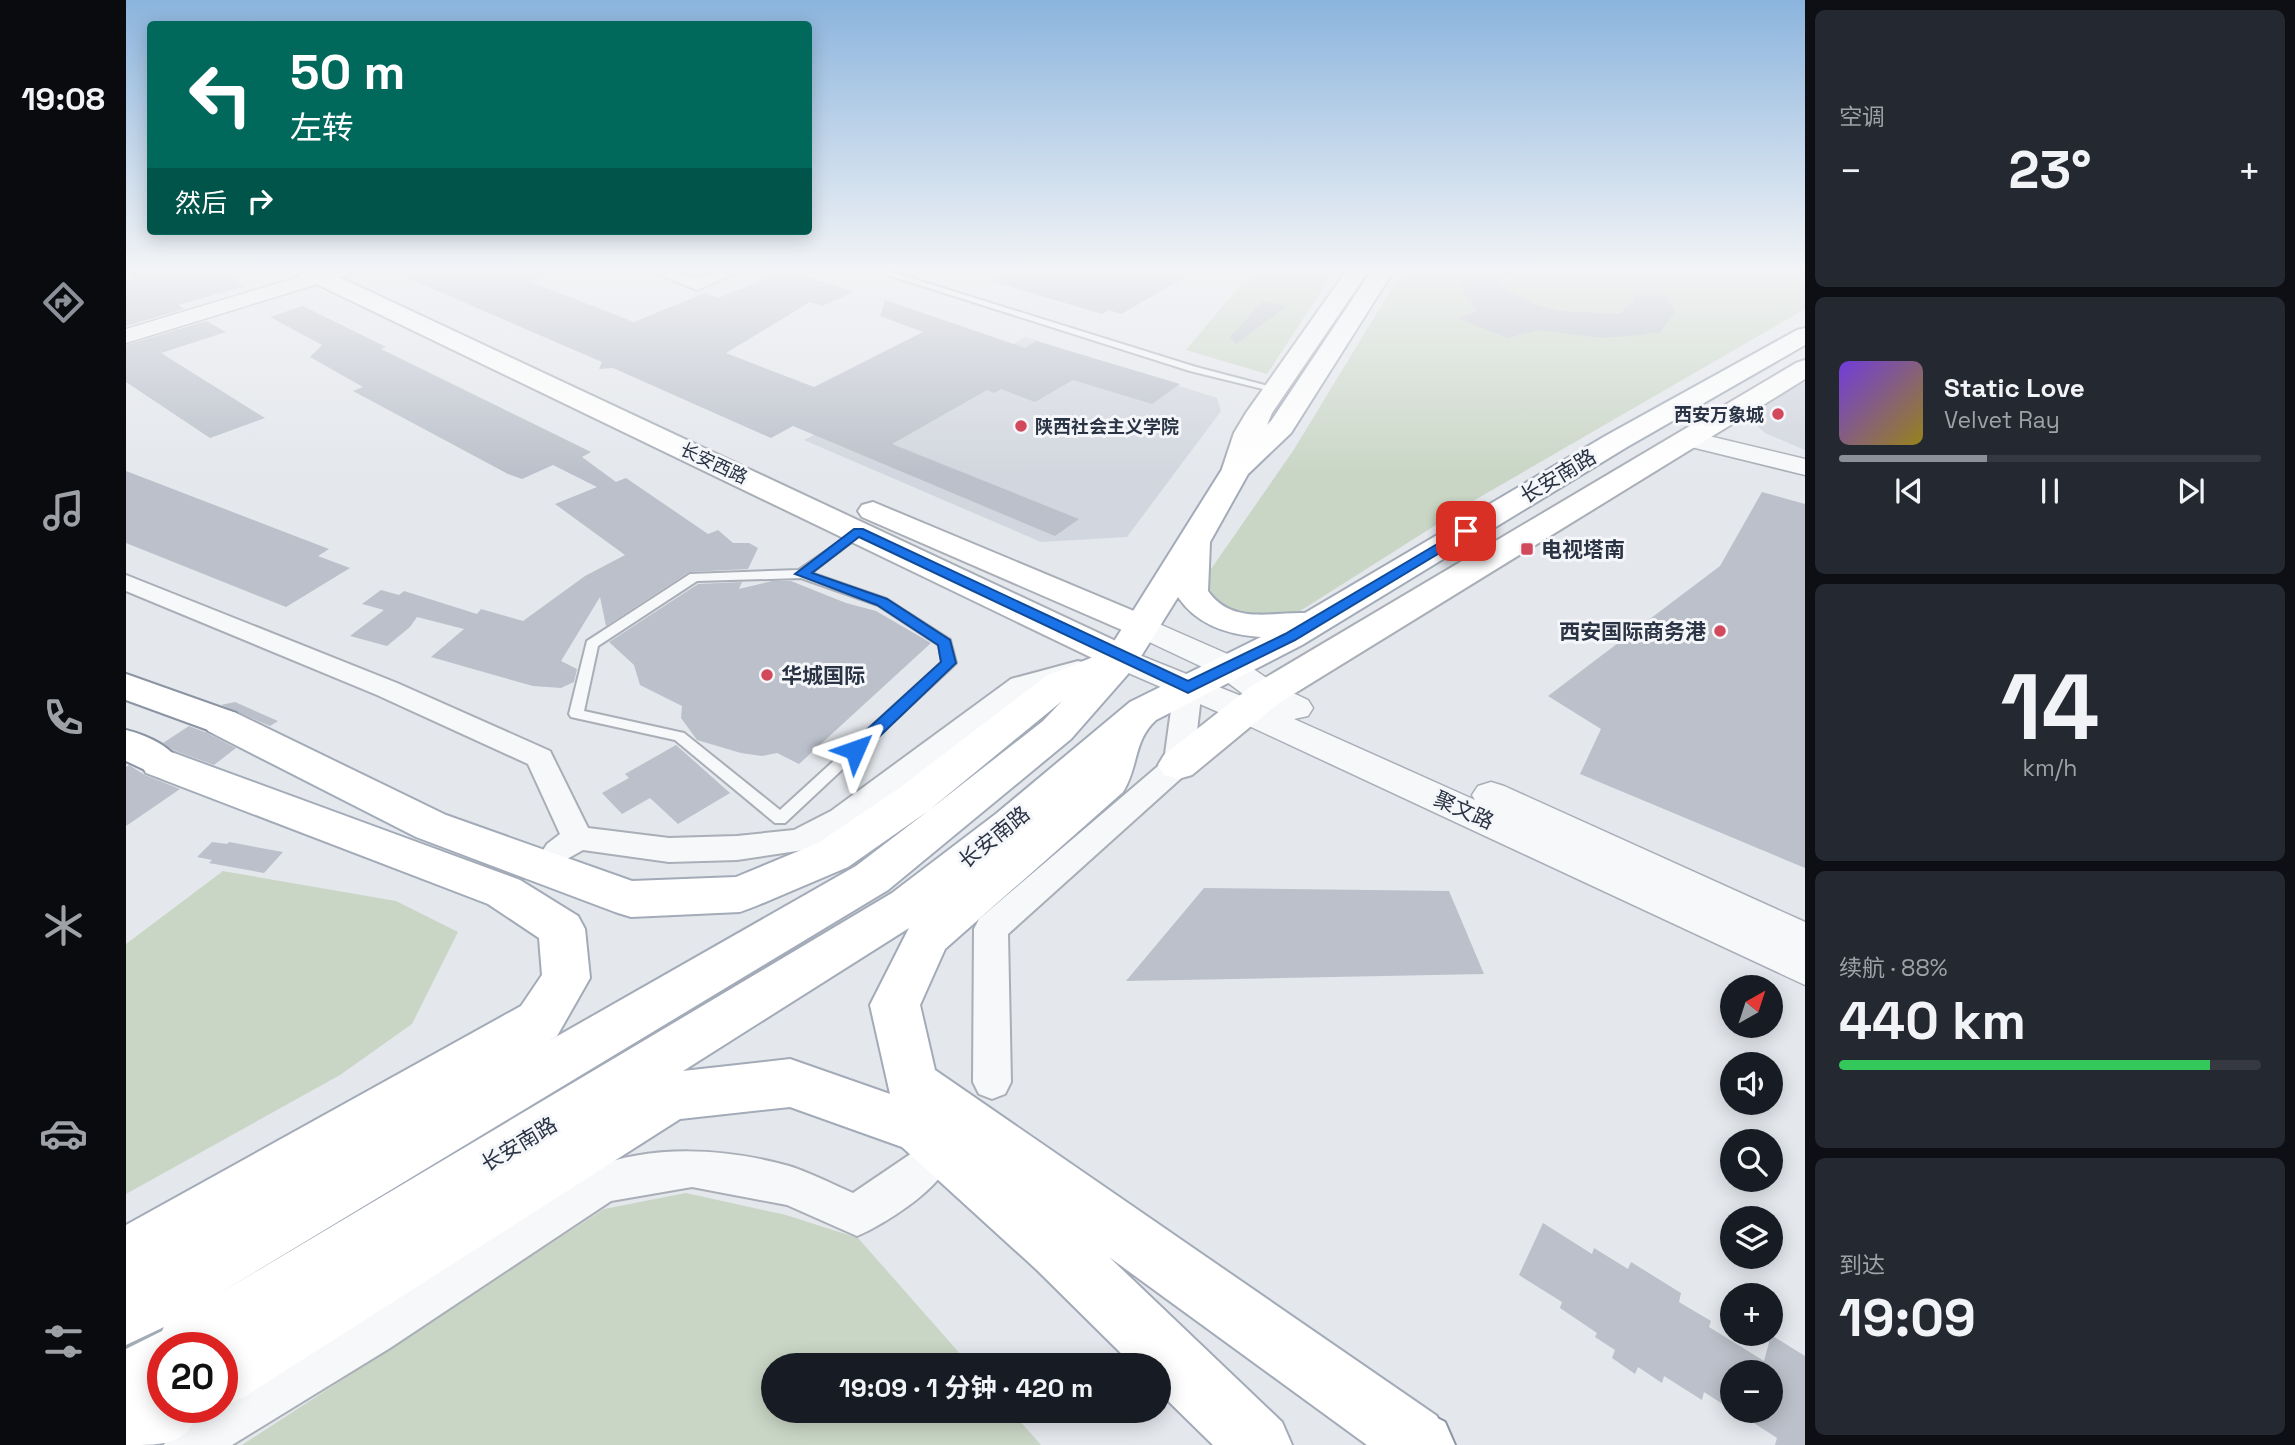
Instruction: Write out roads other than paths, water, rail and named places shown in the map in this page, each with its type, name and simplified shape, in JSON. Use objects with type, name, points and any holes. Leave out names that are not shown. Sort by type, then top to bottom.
[{"type":"main road","name":"长安西路","points":[[462,337],[858,532],[1131,642]]},
{"type":"main road","name":"长安西路","points":[[478,337],[872,511],[1131,642]]},
{"type":"main road","points":[[1236,469],[1248,432],[1311,337]]},
{"type":"main road","name":"长安南路","points":[[126,1315],[872,878],[1057,730],[1131,642],[1236,469],[1280,427],[1339,337]]},
{"type":"main road","name":"长安南路","points":[[212,1332],[908,906],[1012,824],[1154,704],[1290,637],[1801,337]]},
{"type":"main road","points":[[1178,765],[1255,702],[1805,368]]},
{"type":"main road","points":[[1489,518],[1578,505]]},
{"type":"main road","points":[[1196,538],[1191,591],[1199,602],[1218,615],[1248,626],[1275,630],[1330,613]]},
{"type":"main road","points":[[126,686],[222,722],[431,826],[631,899],[740,894],[833,855],[913,800],[1059,684],[1131,642]]},
{"type":"main road","points":[[1126,725],[1109,782],[928,937],[895,1005],[912,1084],[1418,1442]]},
{"type":"main road","points":[[126,1257],[539,1021],[566,978],[562,929],[504,891],[143,753]]},
{"type":"main road","points":[[238,1365],[671,1096],[790,1083],[920,1129],[1058,1248],[1259,1445]]},
{"type":"main road","points":[[126,1384],[147,1372]]},
{"type":"main road","points":[[126,1435],[147,1422]]},
{"type":"street","points":[[1688,439],[1805,467]]},
{"type":"street","points":[[126,582],[387,689],[540,758],[567,845],[669,850],[737,848],[799,841],[842,819],[1021,685],[1131,642]]},
{"type":"street","name":"聚文路","points":[[1131,642],[1227,666],[1255,702],[1805,967]]},
{"type":"street","name":"聚文路","points":[[1131,642],[1188,688],[1255,702],[1678,879],[1805,941]]},
{"type":"street","points":[[992,1082],[991,929],[1178,765],[1188,688]]},
{"type":"street","points":[[188,1445],[374,1332],[603,1183],[692,1168],[789,1186],[857,1214],[926,1167]]},
{"type":"lane","points":[[1092,337],[1193,369],[1275,389]]},
{"type":"lane","points":[[802,574],[882,602],[945,643],[949,663],[780,820],[680,736],[576,714],[592,644],[694,577],[802,574],[858,532]]},
{"type":"place","name":"西安万象城","points":[[1778,414]]},
{"type":"place","name":"陕西社会主义学院","points":[[1021,426]]},
{"type":"place","name":"电视塔南","points":[[1527,549]]},
{"type":"place","name":"西安国际商务港","points":[[1720,631]]},
{"type":"place","name":"华城国际","points":[[767,675]]}]
